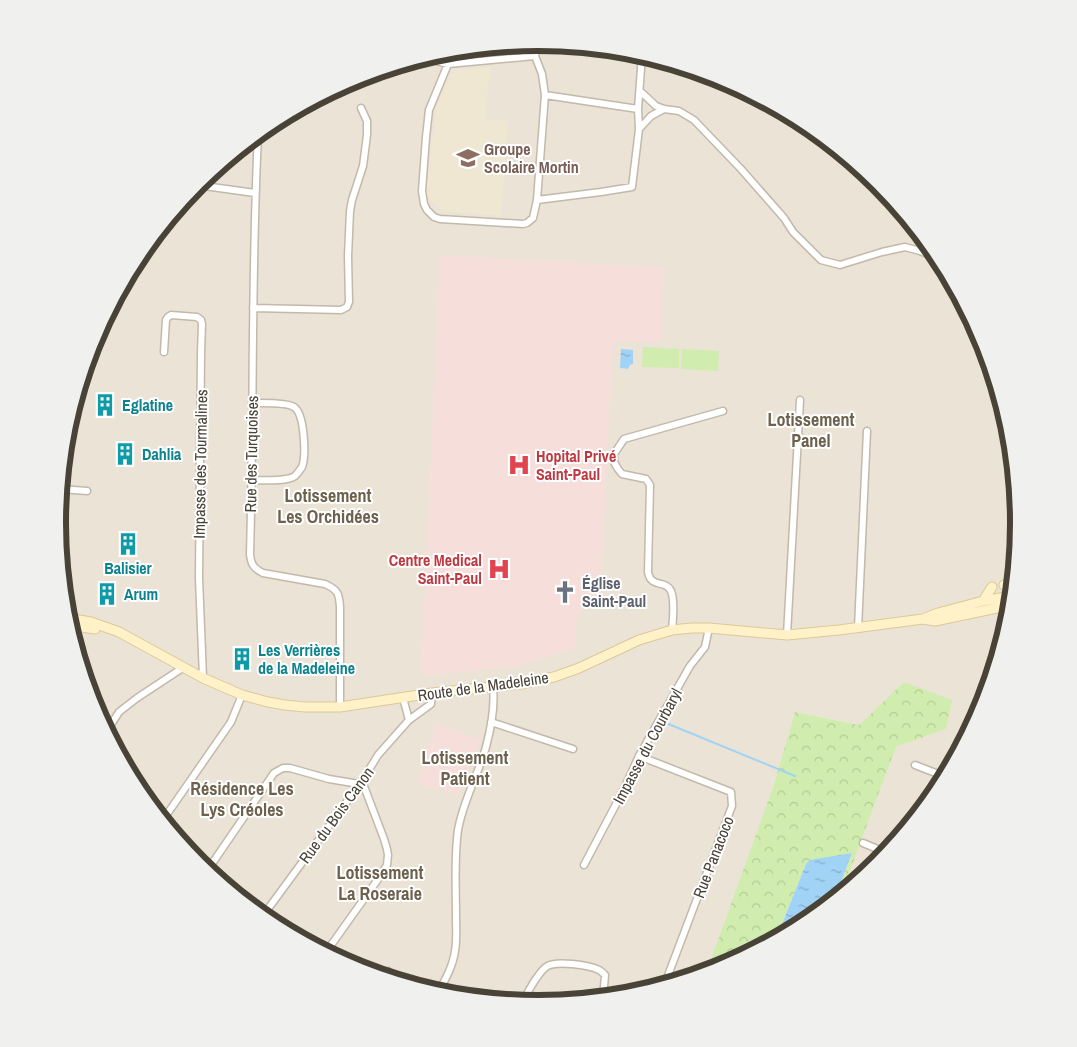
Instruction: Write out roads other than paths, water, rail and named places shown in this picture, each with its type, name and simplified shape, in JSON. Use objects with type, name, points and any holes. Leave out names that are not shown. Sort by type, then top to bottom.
[{"type":"main road","points":[[983,601],[992,587]]},
{"type":"main road","name":"Route de la Madeleine","points":[[76,620],[120,632],[203,678],[242,695],[285,705],[340,707],[432,693],[520,684],[554,677],[579,668],[639,640],[672,630],[709,628],[787,635],[923,619],[938,612],[1005,597]]},
{"type":"main road","name":"Route de la Madeleine","points":[[923,619],[935,621],[1003,607]]},
{"type":"main road","name":"Route de la Madeleine","points":[[77,626],[94,629],[138,642]]},
{"type":"street","points":[[448,64],[429,110],[422,191],[424,204],[434,217],[444,220],[527,224],[533,218],[537,200],[545,95],[542,74],[534,56],[536,51]]},
{"type":"street","points":[[439,62],[448,64],[534,56]]},
{"type":"street","points":[[537,200],[592,194],[632,187],[639,129],[638,109],[642,62]]},
{"type":"street","points":[[640,90],[656,106],[679,111],[694,120],[741,169],[784,218],[793,232],[821,260],[840,265],[905,247],[925,253]]},
{"type":"street","points":[[545,95],[638,109]]},
{"type":"street","points":[[253,308],[341,310],[348,306],[350,211],[363,166],[368,135],[367,121],[361,108]]},
{"type":"street","points":[[639,129],[651,116],[664,109]]},
{"type":"street","name":"Rue des Turquoises","points":[[258,144],[253,308],[251,562],[256,570],[263,573],[325,584],[334,588],[339,594],[340,707]]},
{"type":"street","points":[[208,187],[255,193]]},
{"type":"street","name":"Impasse des Tourmalines","points":[[164,352],[166,320],[168,316],[197,317],[201,320],[199,578],[203,678]]},
{"type":"street","points":[[787,635],[800,400]]},
{"type":"street","points":[[252,403],[280,404],[297,409],[302,419],[303,444],[302,466],[294,476],[283,480],[252,480]]},
{"type":"street","points":[[672,630],[673,598],[671,591],[667,586],[653,582],[648,572],[650,485],[646,479],[622,474],[614,462],[614,454],[624,439],[723,411]]},
{"type":"street","points":[[858,628],[867,431]]},
{"type":"street","points":[[67,489],[87,491]]},
{"type":"street","name":"Impasse du Courbaryl","points":[[584,865],[639,756],[690,666],[705,647],[709,628]]},
{"type":"street","points":[[111,724],[120,712],[136,698],[184,667]]},
{"type":"street","points":[[442,986],[450,969],[457,937],[456,847],[459,828],[464,805],[486,748],[494,697],[493,687]]},
{"type":"street","name":"Rue du Bois Canon","points":[[267,910],[361,782],[378,755],[409,720],[431,704],[432,693]]},
{"type":"street","points":[[167,815],[231,722],[242,695]]},
{"type":"street","points":[[403,698],[409,720]]},
{"type":"street","points":[[491,722],[573,749]]},
{"type":"street","name":"Rue Panacoco","points":[[639,756],[731,792],[732,806],[667,978]]},
{"type":"street","points":[[915,765],[938,774]]},
{"type":"street","points":[[212,864],[274,773],[278,770],[290,768],[328,779],[361,782],[384,839],[388,855],[387,865],[330,947]]},
{"type":"street","points":[[863,843],[879,850]]},
{"type":"street","points":[[526,996],[536,978],[547,966],[560,963],[598,970],[605,975],[604,991]]},
{"type":"water","points":[[621,349],[633,350],[633,364],[628,369],[620,368]]},
{"type":"water","points":[[852,853],[839,888],[780,929],[806,864],[810,860]]},
{"type":"waterway","points":[[666,723],[795,776]]},
{"type":"place","name":"Groupe Scolaire Mortin","points":[[468,158]]},
{"type":"place","name":"Eglatine","points":[[105,405]]},
{"type":"place","name":"Dahlia","points":[[125,454]]},
{"type":"place","name":"Hopital Privé Saint-Paul","points":[[519,465]]},
{"type":"place","name":"Balisier","points":[[128,544]]},
{"type":"place","name":"Centre Medical Saint-Paul","points":[[499,569]]},
{"type":"place","name":"Église Saint-Paul","points":[[565,592]]},
{"type":"place","name":"Arum","points":[[107,594]]},
{"type":"place","name":"Les Verrières de la Madeleine","points":[[242,659]]},
{"type":"district","name":"Lotissement Panel","points":[[811,430]]},
{"type":"district","name":"Lotissement Les Orchidées","points":[[328,506]]},
{"type":"district","name":"Lotissement Patient","points":[[465,768]]},
{"type":"district","name":"Résidence Les Lys Créoles","points":[[242,800]]},
{"type":"district","name":"Lotissement La Roseraie","points":[[380,883]]}]
